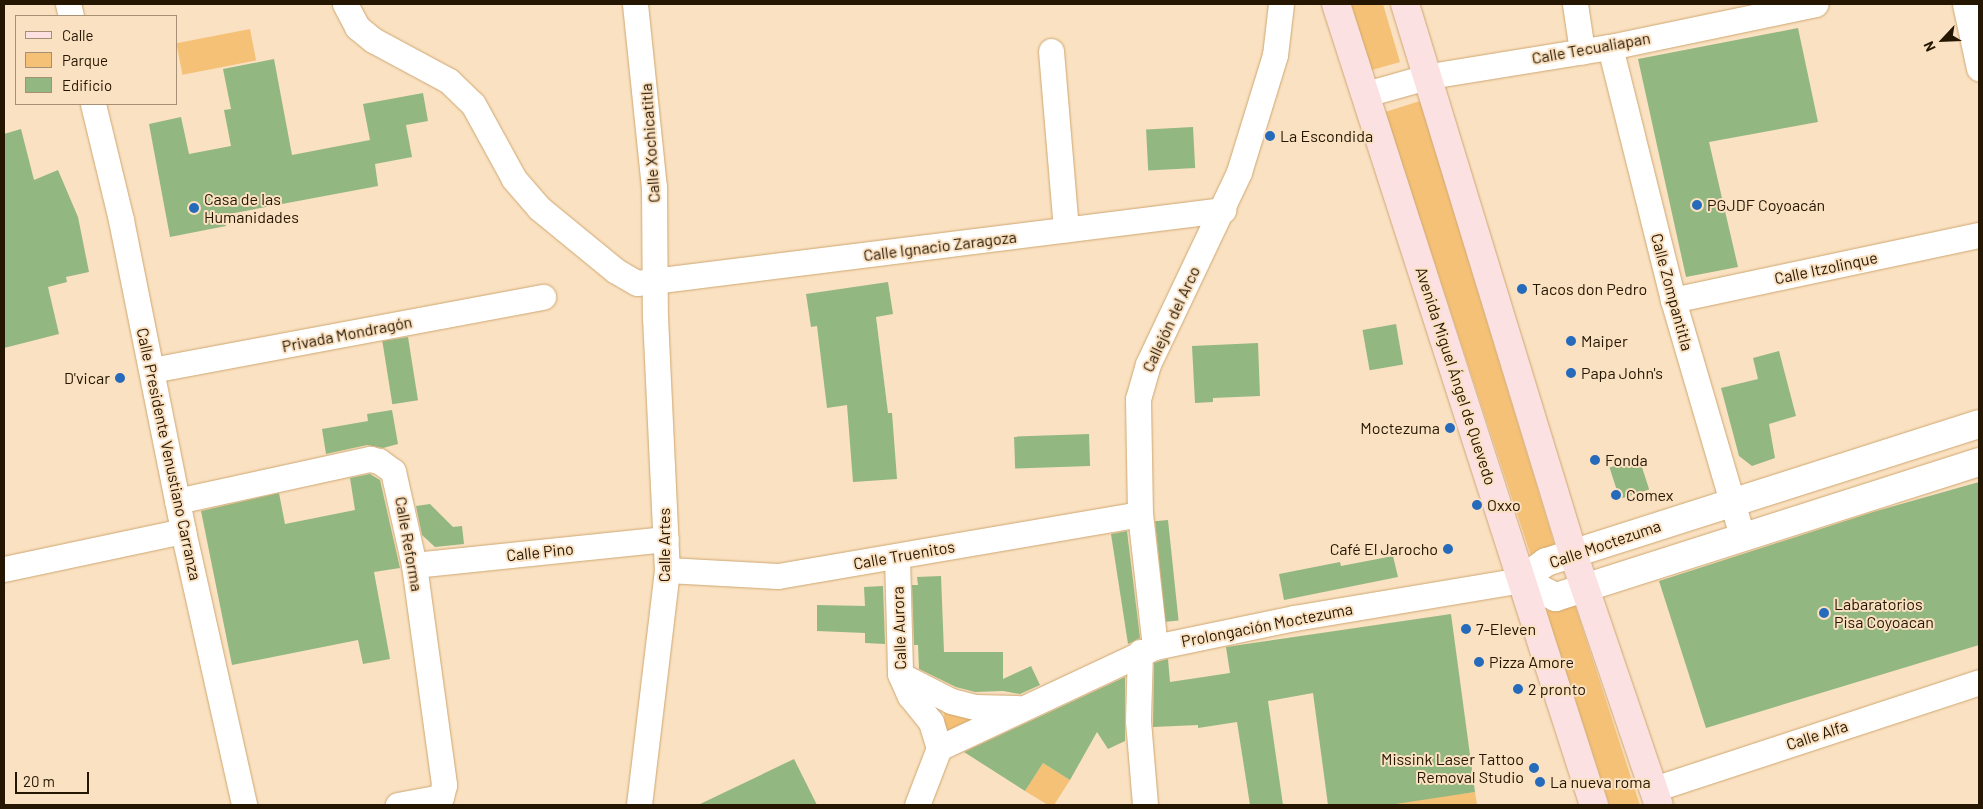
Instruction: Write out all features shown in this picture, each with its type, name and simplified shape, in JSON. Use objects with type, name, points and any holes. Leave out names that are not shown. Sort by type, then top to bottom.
[{"type":"main road","name":"Avenida Miguel Ángel de Quevedo","points":[[1336,4],[1594,805]]},
{"type":"main road","points":[[1405,4],[1430,76],[1573,553],[1657,797]]},
{"type":"street","name":"Calle Ignacio Zaragoza","points":[[345,4],[357,27],[373,40],[449,81],[473,104],[514,179],[539,208],[616,271],[637,283],[656,283],[1223,210]]},
{"type":"street","name":"Calle Xochicatitla","points":[[635,4],[651,140],[656,283]]},
{"type":"street","name":"Callejón del Arco","points":[[1145,805],[1138,721],[1148,649],[1136,419],[1142,381],[1223,210],[1265,94],[1275,54],[1281,4]]},
{"type":"street","points":[[1575,4],[1582,51]]},
{"type":"street","name":"Calle Tecualiapan","points":[[1366,94],[1430,76],[1610,46],[1816,4]]},
{"type":"street","points":[[1965,4],[1979,68]]},
{"type":"street","name":"Calle Zompantitla","points":[[1610,46],[1673,300],[1742,536]]},
{"type":"street","points":[[1051,52],[1066,229]]},
{"type":"street","name":"Calle Presidente Venustiano Carranza","points":[[93,105],[152,370],[183,531],[244,805]]},
{"type":"street","name":"Calle Itzolinque","points":[[1673,300],[1979,235]]},
{"type":"street","name":"Calle Artes","points":[[639,805],[667,570],[654,318],[656,283]]},
{"type":"street","name":"Privada Mondragón","points":[[152,370],[543,297]]},
{"type":"street","name":"Calle Moctezuma","points":[[1979,424],[1546,562],[1522,580],[1556,597],[1742,536],[1979,462]]},
{"type":"street","name":"Calle Reforma","points":[[177,501],[370,459],[379,460],[393,471],[397,480],[414,565],[444,785],[440,797],[398,805]]},
{"type":"street","name":"Calle Truenitos","points":[[667,570],[778,576],[1140,514]]},
{"type":"street","points":[[4,569],[183,531]]},
{"type":"street","name":"Calle Pino","points":[[414,565],[666,539]]},
{"type":"street","name":"Calle Aurora","points":[[897,556],[900,674],[910,696],[931,722],[939,748]]},
{"type":"street","name":"Prolongación Moctezuma","points":[[939,748],[1148,649],[1294,618],[1522,580]]},
{"type":"street","name":"Prolongación Moctezuma","points":[[900,674],[924,690],[951,701],[975,707],[1024,708]]},
{"type":"street","name":"Calle Alfa","points":[[1657,797],[1979,682]]},
{"type":"street","points":[[917,805],[939,748]]},
{"type":"green space","points":[[1351,4],[1383,4],[1400,62],[1372,70]]},
{"type":"green space","points":[[250,29],[256,60],[182,75],[178,43]]},
{"type":"green space","points":[[1420,101],[1555,546],[1531,556],[1385,112]]},
{"type":"green space","points":[[1574,602],[1640,805],[1609,805],[1546,611]]},
{"type":"green space","points":[[944,711],[977,717],[945,733]]},
{"type":"green space","points":[[1043,763],[1070,780],[1054,805],[1048,805],[1025,791]]},
{"type":"green space","points":[[1475,792],[1477,805],[1389,805],[1389,803]]},
{"type":"building","name":"PGJDF Coyoacán","points":[[1798,28],[1818,122],[1709,142],[1738,267],[1686,277],[1638,59]]},
{"type":"building","points":[[274,59],[292,155],[370,140],[363,104],[423,93],[428,121],[406,125],[412,157],[375,164],[378,186],[224,215],[226,226],[170,237],[149,124],[181,117],[189,154],[231,146],[224,110],[231,109],[223,69]]},
{"type":"building","points":[[1193,127],[1195,168],[1148,170],[1146,129]]},
{"type":"building","points":[[21,129],[34,180],[58,170],[78,217],[89,272],[66,277],[67,282],[48,287],[59,334],[4,348],[4,134]]},
{"type":"building","points":[[888,282],[893,314],[876,317],[888,413],[892,413],[897,479],[853,482],[847,405],[827,408],[817,326],[811,327],[806,294]]},
{"type":"building","points":[[1396,324],[1403,364],[1370,370],[1363,330]]},
{"type":"building","points":[[408,337],[418,400],[392,404],[382,341]]},
{"type":"building","points":[[1258,343],[1260,396],[1213,398],[1213,402],[1195,403],[1192,346]]},
{"type":"building","points":[[1779,351],[1796,416],[1769,424],[1775,458],[1752,466],[1739,456],[1721,388],[1758,379],[1753,358]]},
{"type":"building","points":[[392,410],[398,444],[383,448],[367,445],[326,454],[322,429],[368,421],[367,414]]},
{"type":"building","points":[[1089,434],[1090,466],[1015,469],[1014,437]]},
{"type":"building","points":[[1639,458],[1649,489],[1620,499],[1610,468]]},
{"type":"building","points":[[370,474],[380,480],[400,568],[374,572],[390,659],[363,664],[358,640],[232,665],[201,511],[279,493],[285,524],[355,510],[350,478]]},
{"type":"building","name":"Labaratorios Pisa Coyoacan","points":[[1979,482],[1979,645],[1706,728],[1659,581],[1873,512]]},
{"type":"building","points":[[430,504],[453,527],[462,526],[464,544],[435,547],[422,535],[416,506]]},
{"type":"building","points":[[1168,520],[1179,620],[1166,622],[1155,521]]},
{"type":"building","points":[[1127,531],[1140,638],[1128,644],[1111,534]]},
{"type":"building","points":[[1393,556],[1398,577],[1284,600],[1279,574],[1340,562],[1341,566]]},
{"type":"building","points":[[941,576],[944,652],[1003,652],[1003,679],[1031,666],[1040,685],[1020,694],[1003,691],[975,692],[956,687],[919,669],[918,645],[914,645],[912,585],[918,585],[917,577]]},
{"type":"building","points":[[883,586],[885,644],[865,643],[865,633],[817,631],[817,605],[865,606],[864,587]]},
{"type":"building","points":[[1451,614],[1475,792],[1389,805],[1328,805],[1313,693],[1268,701],[1283,805],[1250,805],[1237,722],[1198,728],[1198,725],[1153,727],[1154,663],[1168,659],[1170,682],[1230,673],[1226,647]]},
{"type":"building","points":[[1125,677],[1125,741],[1108,749],[1097,732],[1070,780],[1043,763],[1025,791],[964,752]]},
{"type":"building","points":[[794,759],[817,805],[698,805]]},
{"type":"place","name":"La Escondida","points":[[1270,136]]},
{"type":"place","name":"PGJDF Coyoacán","points":[[1697,205]]},
{"type":"place","name":"Casa de las Humanidades","points":[[194,208]]},
{"type":"place","name":"Tacos don Pedro","points":[[1522,289]]},
{"type":"place","name":"Maiper","points":[[1571,341]]},
{"type":"place","name":"Papa John's","points":[[1571,373]]},
{"type":"place","name":"D'vicar","points":[[120,378]]},
{"type":"place","name":"Moctezuma","points":[[1450,428]]},
{"type":"place","name":"Fonda","points":[[1595,460]]},
{"type":"place","name":"Comex","points":[[1616,495]]},
{"type":"place","name":"Oxxo","points":[[1477,505]]},
{"type":"place","name":"Café El Jarocho","points":[[1448,549]]},
{"type":"place","name":"Labaratorios Pisa Coyoacan","points":[[1824,613]]},
{"type":"place","name":"7-Eleven","points":[[1466,629]]},
{"type":"place","name":"Pizza Amore","points":[[1479,662]]},
{"type":"place","name":"2 pronto","points":[[1518,689]]},
{"type":"place","name":"Missink Laser Tattoo Removal Studio","points":[[1534,768]]},
{"type":"place","name":"La nueva roma","points":[[1540,782]]}]
